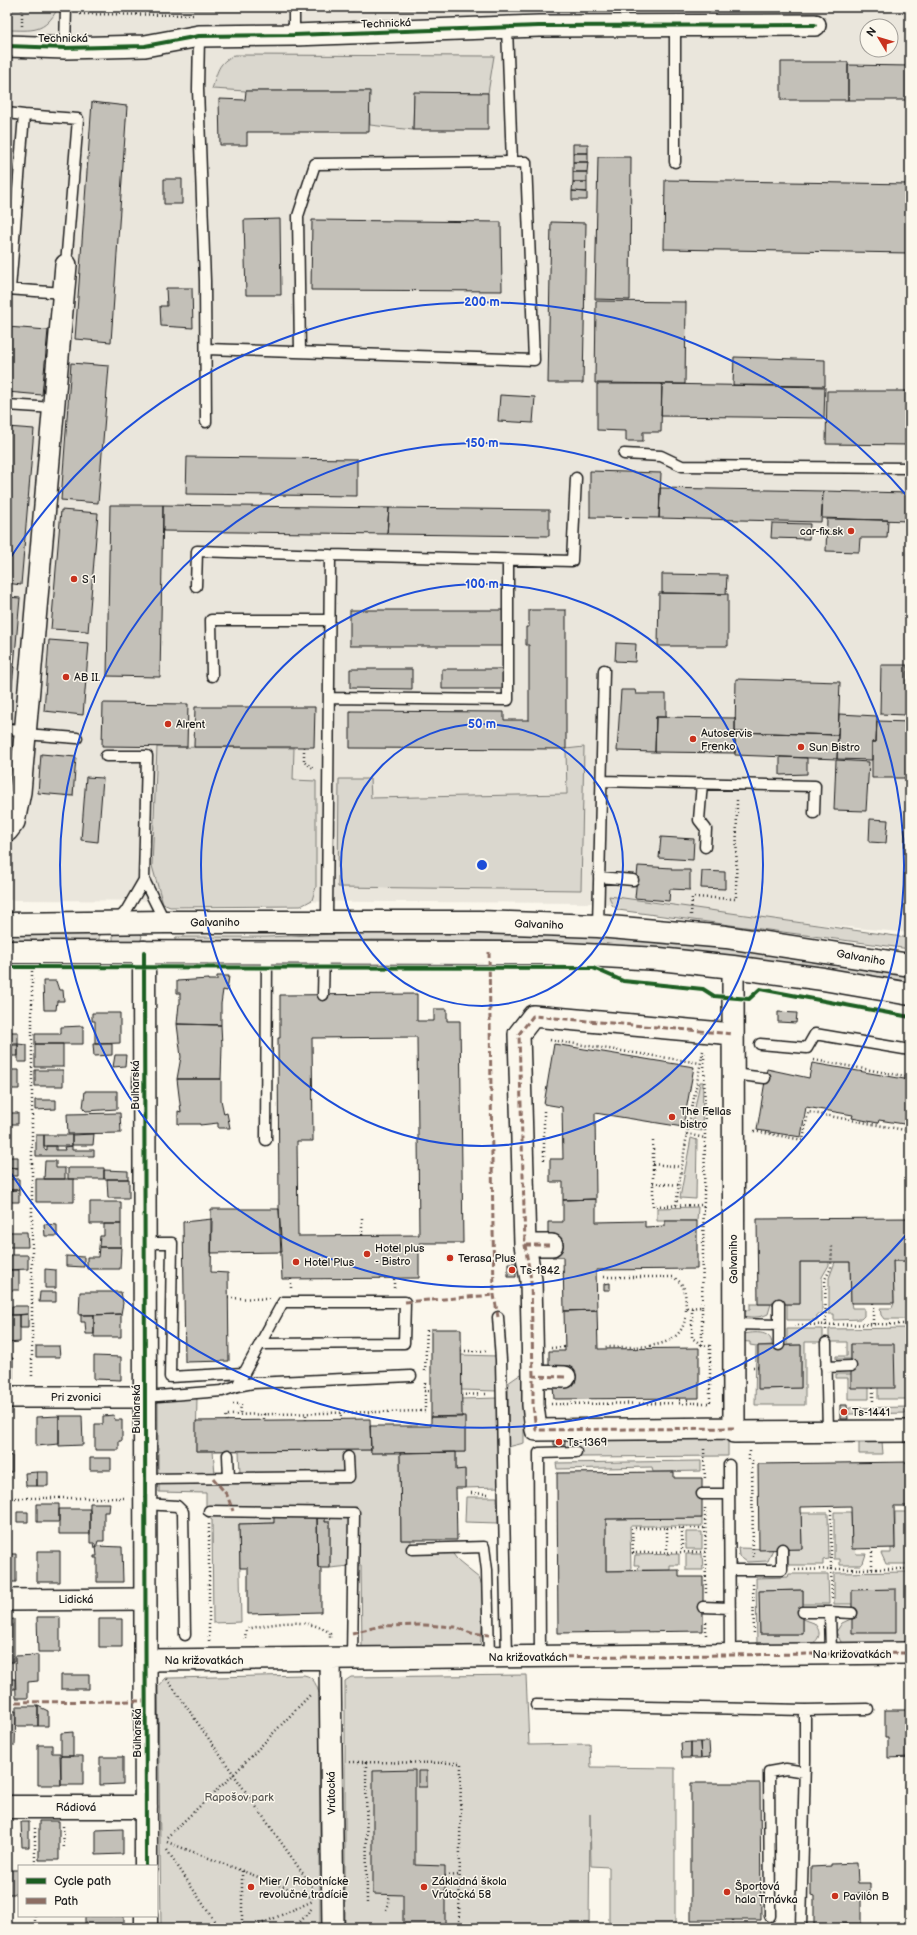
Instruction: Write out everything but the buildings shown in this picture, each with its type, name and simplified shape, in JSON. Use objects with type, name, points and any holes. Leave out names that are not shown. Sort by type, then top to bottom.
[{"type":"main road","name":"Galvaniho","points":[[7,924],[115,922],[479,922],[598,926],[726,937],[910,965]]},
{"type":"main road","points":[[144,952],[165,922]]},
{"type":"main road","points":[[7,952],[547,953],[659,959],[733,967],[824,979],[910,994]]},
{"type":"main road","name":"Bulharská","points":[[144,952],[146,1865]]},
{"type":"main road","name":"Rádiová","points":[[7,1807],[146,1807]]},
{"type":"main road","points":[[146,1917],[146,1928]]},
{"type":"street","name":"Technická","points":[[7,46],[65,48],[145,46],[199,36],[294,35],[539,26],[815,25]]},
{"type":"street","points":[[7,831],[14,822],[18,799],[19,731],[54,408],[66,264]]},
{"type":"street","name":"Galvaniho","points":[[733,967],[734,1430]]},
{"type":"street","points":[[733,1034],[533,1016],[519,1034],[525,1245],[531,1280],[533,1405],[536,1430],[734,1430],[828,1432],[910,1431]]},
{"type":"street","points":[[525,1245],[552,1245]]},
{"type":"street","points":[[533,1376],[565,1376]]},
{"type":"street","name":"Pri zvonici","points":[[7,1397],[145,1397]]},
{"type":"street","name":"Lidická","points":[[7,1600],[145,1599]]},
{"type":"street","name":"Na križovatkách","points":[[146,1660],[330,1659],[352,1652],[498,1657],[910,1653]]},
{"type":"street","name":"Vrútocká","points":[[330,1659],[332,1928]]},
{"type":"lane","points":[[294,7],[294,35]]},
{"type":"lane","points":[[65,48],[66,10]]},
{"type":"lane","points":[[674,162],[675,25]]},
{"type":"lane","points":[[507,28],[512,162]]},
{"type":"lane","points":[[199,36],[198,89],[205,281],[206,422]]},
{"type":"lane","points":[[7,113],[78,119],[66,264]]},
{"type":"lane","points":[[24,115],[8,289],[64,293]]},
{"type":"lane","points":[[206,349],[534,360],[526,162],[315,164],[298,216],[300,352]]},
{"type":"lane","points":[[7,405],[54,408]]},
{"type":"lane","points":[[624,454],[661,456],[682,466],[910,468]]},
{"type":"lane","points":[[196,586],[198,551],[572,561],[576,478]]},
{"type":"lane","points":[[327,922],[330,555]]},
{"type":"lane","points":[[329,698],[508,700],[508,559]]},
{"type":"lane","points":[[212,676],[211,620],[329,620]]},
{"type":"lane","points":[[598,926],[604,670]]},
{"type":"lane","points":[[19,731],[77,738]]},
{"type":"lane","points":[[106,756],[147,756],[144,880],[165,922]]},
{"type":"lane","points":[[601,781],[815,786],[814,813]]},
{"type":"lane","points":[[702,783],[699,820],[706,829],[705,847]]},
{"type":"lane","points":[[599,877],[633,880]]},
{"type":"lane","points":[[115,922],[126,910],[144,880]]},
{"type":"lane","points":[[266,1140],[268,952]]},
{"type":"lane","points":[[323,995],[324,952]]},
{"type":"lane","points":[[760,1044],[807,1048],[815,1034],[910,1050]]},
{"type":"lane","points":[[733,1074],[765,1078]]},
{"type":"lane","points":[[145,1243],[172,1243],[170,1376],[244,1374]]},
{"type":"lane","points":[[237,1386],[244,1374],[260,1344],[283,1302],[405,1302],[404,1343],[260,1344]]},
{"type":"lane","points":[[779,1304],[779,1346]]},
{"type":"lane","points":[[498,1317],[502,1394],[504,1494],[498,1657]]},
{"type":"lane","points":[[733,1324],[779,1325]]},
{"type":"lane","points":[[826,1343],[828,1432]]},
{"type":"lane","points":[[826,1367],[851,1366]]},
{"type":"lane","points":[[145,1397],[222,1391],[253,1383],[411,1376]]},
{"type":"lane","points":[[540,1657],[539,1453],[576,1452]]},
{"type":"lane","points":[[228,1455],[229,1478]]},
{"type":"lane","points":[[145,1494],[229,1478],[349,1476],[348,1457]]},
{"type":"lane","points":[[729,1465],[730,1655]]},
{"type":"lane","points":[[145,1494],[177,1506],[183,1512],[185,1636]]},
{"type":"lane","points":[[703,1494],[729,1494]]},
{"type":"lane","points":[[209,1511],[354,1513],[352,1652]]},
{"type":"lane","points":[[412,1549],[484,1547],[498,1657]]},
{"type":"lane","points":[[730,1570],[782,1570],[782,1550]]},
{"type":"lane","points":[[704,1607],[730,1608]]},
{"type":"lane","points":[[803,1612],[852,1613]]},
{"type":"lane","points":[[831,1612],[831,1654]]},
{"type":"lane","points":[[536,1705],[805,1710],[868,1709]]},
{"type":"lane","points":[[801,1928],[805,1710]]},
{"type":"lane","points":[[770,1916],[769,1772],[786,1769],[805,1772]]},
{"type":"path","points":[[21,30],[22,7]]},
{"type":"path","points":[[66,10],[201,15]]},
{"type":"path","points":[[304,747],[304,762],[318,771]]},
{"type":"path","points":[[691,922],[692,896],[736,899],[737,784]]},
{"type":"path","points":[[32,952],[32,1397]]},
{"type":"path","points":[[550,1040],[700,1063]]},
{"type":"path","points":[[676,1205],[704,1046],[705,1138],[702,1345]]},
{"type":"path","points":[[807,1048],[815,1061],[910,1077]]},
{"type":"path","points":[[754,1131],[803,1140],[808,1112],[910,1131]]},
{"type":"path","points":[[688,1134],[705,1138]]},
{"type":"path","points":[[653,1137],[653,1206],[704,1205]]},
{"type":"path","points":[[653,1164],[682,1167]]},
{"type":"path","points":[[653,1183],[679,1185]]},
{"type":"path","points":[[362,1215],[362,1235]]},
{"type":"path","points":[[826,1343],[826,1279],[832,1268],[832,1245]]},
{"type":"path","points":[[548,1272],[564,1272]]},
{"type":"path","points":[[604,1276],[673,1277],[680,1282],[685,1290],[686,1308],[686,1320],[683,1328],[669,1342],[648,1346],[604,1347]]},
{"type":"path","points":[[291,1279],[291,1289]]},
{"type":"path","points":[[228,1298],[270,1299],[283,1302]]},
{"type":"path","points":[[873,1303],[873,1324]]},
{"type":"path","points":[[686,1308],[702,1307]]},
{"type":"path","points":[[533,1405],[689,1402],[710,1403],[710,1346],[702,1345],[692,1338],[692,1308]]},
{"type":"path","points":[[779,1325],[910,1324]]},
{"type":"path","points":[[226,1421],[226,1415],[425,1411],[424,1391],[427,1329]]},
{"type":"path","points":[[549,1348],[564,1347]]},
{"type":"path","points":[[426,1350],[431,1349]]},
{"type":"path","points":[[461,1351],[500,1351]]},
{"type":"path","points":[[873,1388],[873,1402]]},
{"type":"path","points":[[424,1391],[431,1390]]},
{"type":"path","points":[[462,1395],[502,1394]]},
{"type":"path","points":[[677,1398],[677,1400],[689,1400],[689,1402]]},
{"type":"path","points":[[341,1412],[341,1420]]},
{"type":"path","points":[[306,1413],[306,1420]]},
{"type":"path","points":[[264,1414],[264,1420]]},
{"type":"path","points":[[704,1449],[704,1607],[706,1637]]},
{"type":"path","points":[[752,1460],[754,1640]]},
{"type":"path","points":[[470,1493],[504,1494]]},
{"type":"path","points":[[7,1498],[145,1494]]},
{"type":"path","points":[[831,1510],[831,1612]]},
{"type":"path","points":[[209,1511],[209,1648]]},
{"type":"path","points":[[705,1528],[632,1528],[633,1553],[705,1552]]},
{"type":"path","points":[[667,1528],[667,1552]]},
{"type":"path","points":[[682,1528],[682,1552]]},
{"type":"path","points":[[872,1548],[872,1569]]},
{"type":"path","points":[[782,1570],[910,1569]]},
{"type":"path","points":[[246,1629],[276,1624],[320,1626],[330,1633],[331,1647],[352,1652]]},
{"type":"path","points":[[166,1677],[314,1890],[312,1910],[295,1928]]},
{"type":"path","points":[[218,1928],[165,1848],[167,1837],[233,1775],[316,1688]]},
{"type":"path","points":[[343,1762],[461,1763],[459,1928]]},
{"type":"path","points":[[366,1762],[367,1904]]},
{"type":"path","points":[[34,1807],[35,1865]]},
{"type":"path","points":[[63,1820],[64,1850]]},
{"type":"path","points":[[167,1843],[314,1900]]},
{"type":"path","points":[[242,1871],[242,1928]]},
{"type":"path","points":[[445,1876],[459,1875]]},
{"type":"path","points":[[386,1910],[390,1895]]},
{"type":"path","points":[[252,1928],[314,1900]]},
{"type":"path","points":[[35,1917],[35,1928]]},
{"type":"shaded area","points":[[7,7],[910,7],[910,933],[596,903],[7,900]]},
{"type":"green space","points":[[7,7],[58,8],[48,22],[37,29],[7,30]]},
{"type":"green space","points":[[94,7],[277,7],[274,10],[93,10]]},
{"type":"green space","points":[[312,7],[513,7],[513,10],[314,10]]},
{"type":"green space","points":[[234,55],[494,56],[488,93],[414,93],[413,130],[370,125],[369,91],[246,91],[212,89],[221,65],[228,58]]},
{"type":"green space","points":[[157,747],[294,748],[293,780],[316,781],[316,887],[312,900],[301,906],[170,907],[163,904],[152,866]]},
{"type":"green space","points":[[584,747],[581,890],[338,887],[339,779],[370,779],[371,798],[567,794],[566,749]]},
{"type":"green space","points":[[609,896],[910,938],[910,949],[618,910],[612,905]]},
{"type":"green space","points":[[113,932],[139,932],[142,936],[141,940],[137,942],[113,941]]},
{"type":"green space","points":[[492,932],[641,938],[752,949],[910,975],[910,983],[715,955],[604,944],[373,940],[270,943],[174,942],[176,937],[267,937],[356,933]]},
{"type":"green space","points":[[7,933],[99,933],[99,942],[7,942]]},
{"type":"green space","points":[[700,1082],[703,1082],[702,1131],[691,1129]]},
{"type":"green space","points":[[691,1138],[697,1140],[696,1199],[680,1198]]},
{"type":"green space","points":[[698,1207],[697,1221],[657,1221],[657,1208]]},
{"type":"green space","points":[[893,1261],[910,1261],[910,1319],[884,1319],[881,1315],[880,1308],[892,1308],[894,1303]]},
{"type":"green space","points":[[800,1262],[829,1262],[829,1265],[822,1277],[822,1314],[817,1314],[817,1320],[787,1320],[787,1304],[800,1304]]},
{"type":"green space","points":[[835,1262],[850,1262],[851,1303],[852,1308],[864,1308],[864,1316],[861,1319],[834,1320],[834,1314],[829,1314],[829,1278]]},
{"type":"green space","points":[[750,1304],[771,1304],[768,1314],[754,1317],[740,1315],[737,1310],[750,1310]]},
{"type":"green space","points":[[910,1328],[910,1399],[878,1399],[878,1388],[851,1344],[851,1359],[836,1359],[836,1356],[847,1356],[847,1342],[829,1342],[829,1329]]},
{"type":"green space","points":[[787,1329],[823,1329],[823,1342],[805,1342],[805,1405],[755,1405],[756,1346],[750,1345],[750,1342],[737,1341],[740,1335],[750,1333],[765,1334],[769,1336],[771,1340],[772,1345],[758,1346],[759,1389],[801,1388],[801,1345],[787,1345]]},
{"type":"green space","points":[[461,1355],[497,1356],[498,1391],[461,1390]]},
{"type":"green space","points":[[524,1372],[524,1443],[508,1447],[508,1383]]},
{"type":"green space","points":[[836,1374],[851,1374],[869,1388],[869,1399],[848,1399],[848,1378],[836,1378]]},
{"type":"green space","points":[[197,1396],[196,1451],[213,1451],[215,1474],[158,1474],[158,1398]]},
{"type":"green space","points":[[498,1398],[498,1487],[465,1488],[465,1470],[456,1470],[456,1452],[465,1452],[465,1417],[462,1417],[461,1399]]},
{"type":"green space","points":[[910,1407],[910,1413],[849,1414],[849,1408]]},
{"type":"green space","points":[[728,1435],[728,1456],[581,1457],[580,1447],[569,1447],[568,1436]]},
{"type":"green space","points":[[859,1441],[882,1441],[883,1454],[859,1454]]},
{"type":"green space","points":[[371,1450],[371,1453],[400,1453],[401,1540],[411,1540],[411,1552],[451,1551],[459,1562],[479,1578],[485,1593],[480,1649],[362,1649],[361,1565],[330,1568],[330,1522],[325,1522],[325,1516],[275,1517],[274,1523],[239,1524],[241,1622],[213,1623],[212,1520],[206,1516],[206,1493],[159,1492],[159,1482],[352,1481],[351,1452],[344,1453],[344,1472],[240,1474],[239,1451]]},
{"type":"green space","points":[[701,1461],[701,1471],[653,1472],[652,1467],[557,1469],[556,1463]]},
{"type":"green space","points":[[466,1497],[497,1497],[498,1523],[465,1522]]},
{"type":"green space","points":[[834,1512],[851,1512],[852,1548],[855,1548],[856,1554],[866,1554],[863,1563],[860,1565],[840,1565],[840,1559],[834,1559]]},
{"type":"green space","points":[[895,1512],[910,1512],[910,1564],[886,1564],[881,1553],[891,1553],[891,1548],[895,1548]]},
{"type":"green space","points":[[801,1513],[828,1513],[829,1559],[823,1560],[823,1565],[788,1565],[788,1549],[802,1549]]},
{"type":"green space","points":[[702,1518],[702,1526],[630,1526],[631,1570],[606,1571],[606,1519]]},
{"type":"green space","points":[[686,1532],[702,1532],[702,1549],[686,1549]]},
{"type":"green space","points":[[738,1548],[773,1549],[768,1561],[747,1562],[739,1556]]},
{"type":"green space","points":[[679,1554],[679,1565],[670,1565],[670,1570],[638,1570],[639,1565],[634,1565],[635,1555]]},
{"type":"green space","points":[[686,1554],[702,1554],[703,1570],[686,1570]]},
{"type":"green space","points":[[910,1572],[909,1641],[904,1644],[844,1644],[841,1642],[836,1632],[842,1623],[853,1618],[852,1604],[834,1604],[834,1573]]},
{"type":"green space","points":[[789,1574],[828,1574],[829,1604],[803,1604],[803,1590],[760,1591],[760,1634],[803,1634],[803,1619],[814,1623],[819,1632],[818,1637],[812,1644],[757,1645],[756,1578],[788,1577]]},
{"type":"green space","name":"Rapošov park","points":[[304,1675],[313,1680],[320,1695],[320,1928],[161,1928],[158,1687],[166,1678]]},
{"type":"green space","points":[[526,1675],[529,1745],[590,1744],[591,1767],[675,1768],[675,1928],[609,1928],[609,1867],[591,1866],[590,1814],[589,1928],[345,1928],[345,1681],[351,1677]]},
{"type":"marked path","points":[[489,952],[494,1295],[498,1317]]},
{"type":"marked path","points":[[533,1376],[531,1280],[525,1245],[519,1034],[533,1016],[733,1034]]},
{"type":"marked path","points":[[525,1245],[552,1245]]},
{"type":"marked path","points":[[405,1302],[494,1295]]},
{"type":"marked path","points":[[565,1377],[533,1376],[533,1405],[536,1430],[734,1428]]},
{"type":"marked path","points":[[213,1478],[227,1495],[233,1511]]},
{"type":"marked path","points":[[352,1633],[381,1626],[424,1625],[455,1627],[471,1633],[489,1635]]},
{"type":"marked path","points":[[540,1657],[910,1653]]},
{"type":"marked path","points":[[7,1702],[145,1701]]},
{"type":"cycle path","points":[[7,46],[65,48],[145,46],[199,36],[294,35],[539,26],[815,25]]},
{"type":"cycle path","points":[[144,952],[146,1865]]},
{"type":"cycle path","points":[[7,967],[593,968],[623,981],[703,989],[714,996],[749,999],[760,989],[910,1017]]},
{"type":"place","name":"car-fix.sk","points":[[851,531]]},
{"type":"place","name":"S 1","points":[[74,579]]},
{"type":"place","name":"AB II.","points":[[66,677]]},
{"type":"place","name":"Alrent","points":[[168,724]]},
{"type":"place","name":"Autoservis Frenko","points":[[693,739]]},
{"type":"place","name":"Sun Bistro","points":[[801,747]]},
{"type":"place","name":"The Fellas bistro","points":[[672,1117]]},
{"type":"place","name":"Hotel plus - Bistro","points":[[367,1254]]},
{"type":"place","name":"Terasa Plus","points":[[450,1258]]},
{"type":"place","name":"Hotel Plus","points":[[296,1262]]},
{"type":"place","name":"Ts-1842","points":[[512,1270]]},
{"type":"place","name":"Ts-1441","points":[[844,1412]]},
{"type":"place","name":"Ts-1369","points":[[559,1442]]},
{"type":"place","name":"Mier / Robotnícke revolučné tradície","points":[[251,1887]]},
{"type":"place","name":"Základná škola Vrútocká 58","points":[[424,1887]]},
{"type":"place","name":"Športová hala Trnávka","points":[[727,1892]]},
{"type":"place","name":"Pavilón B","points":[[835,1896]]}]
